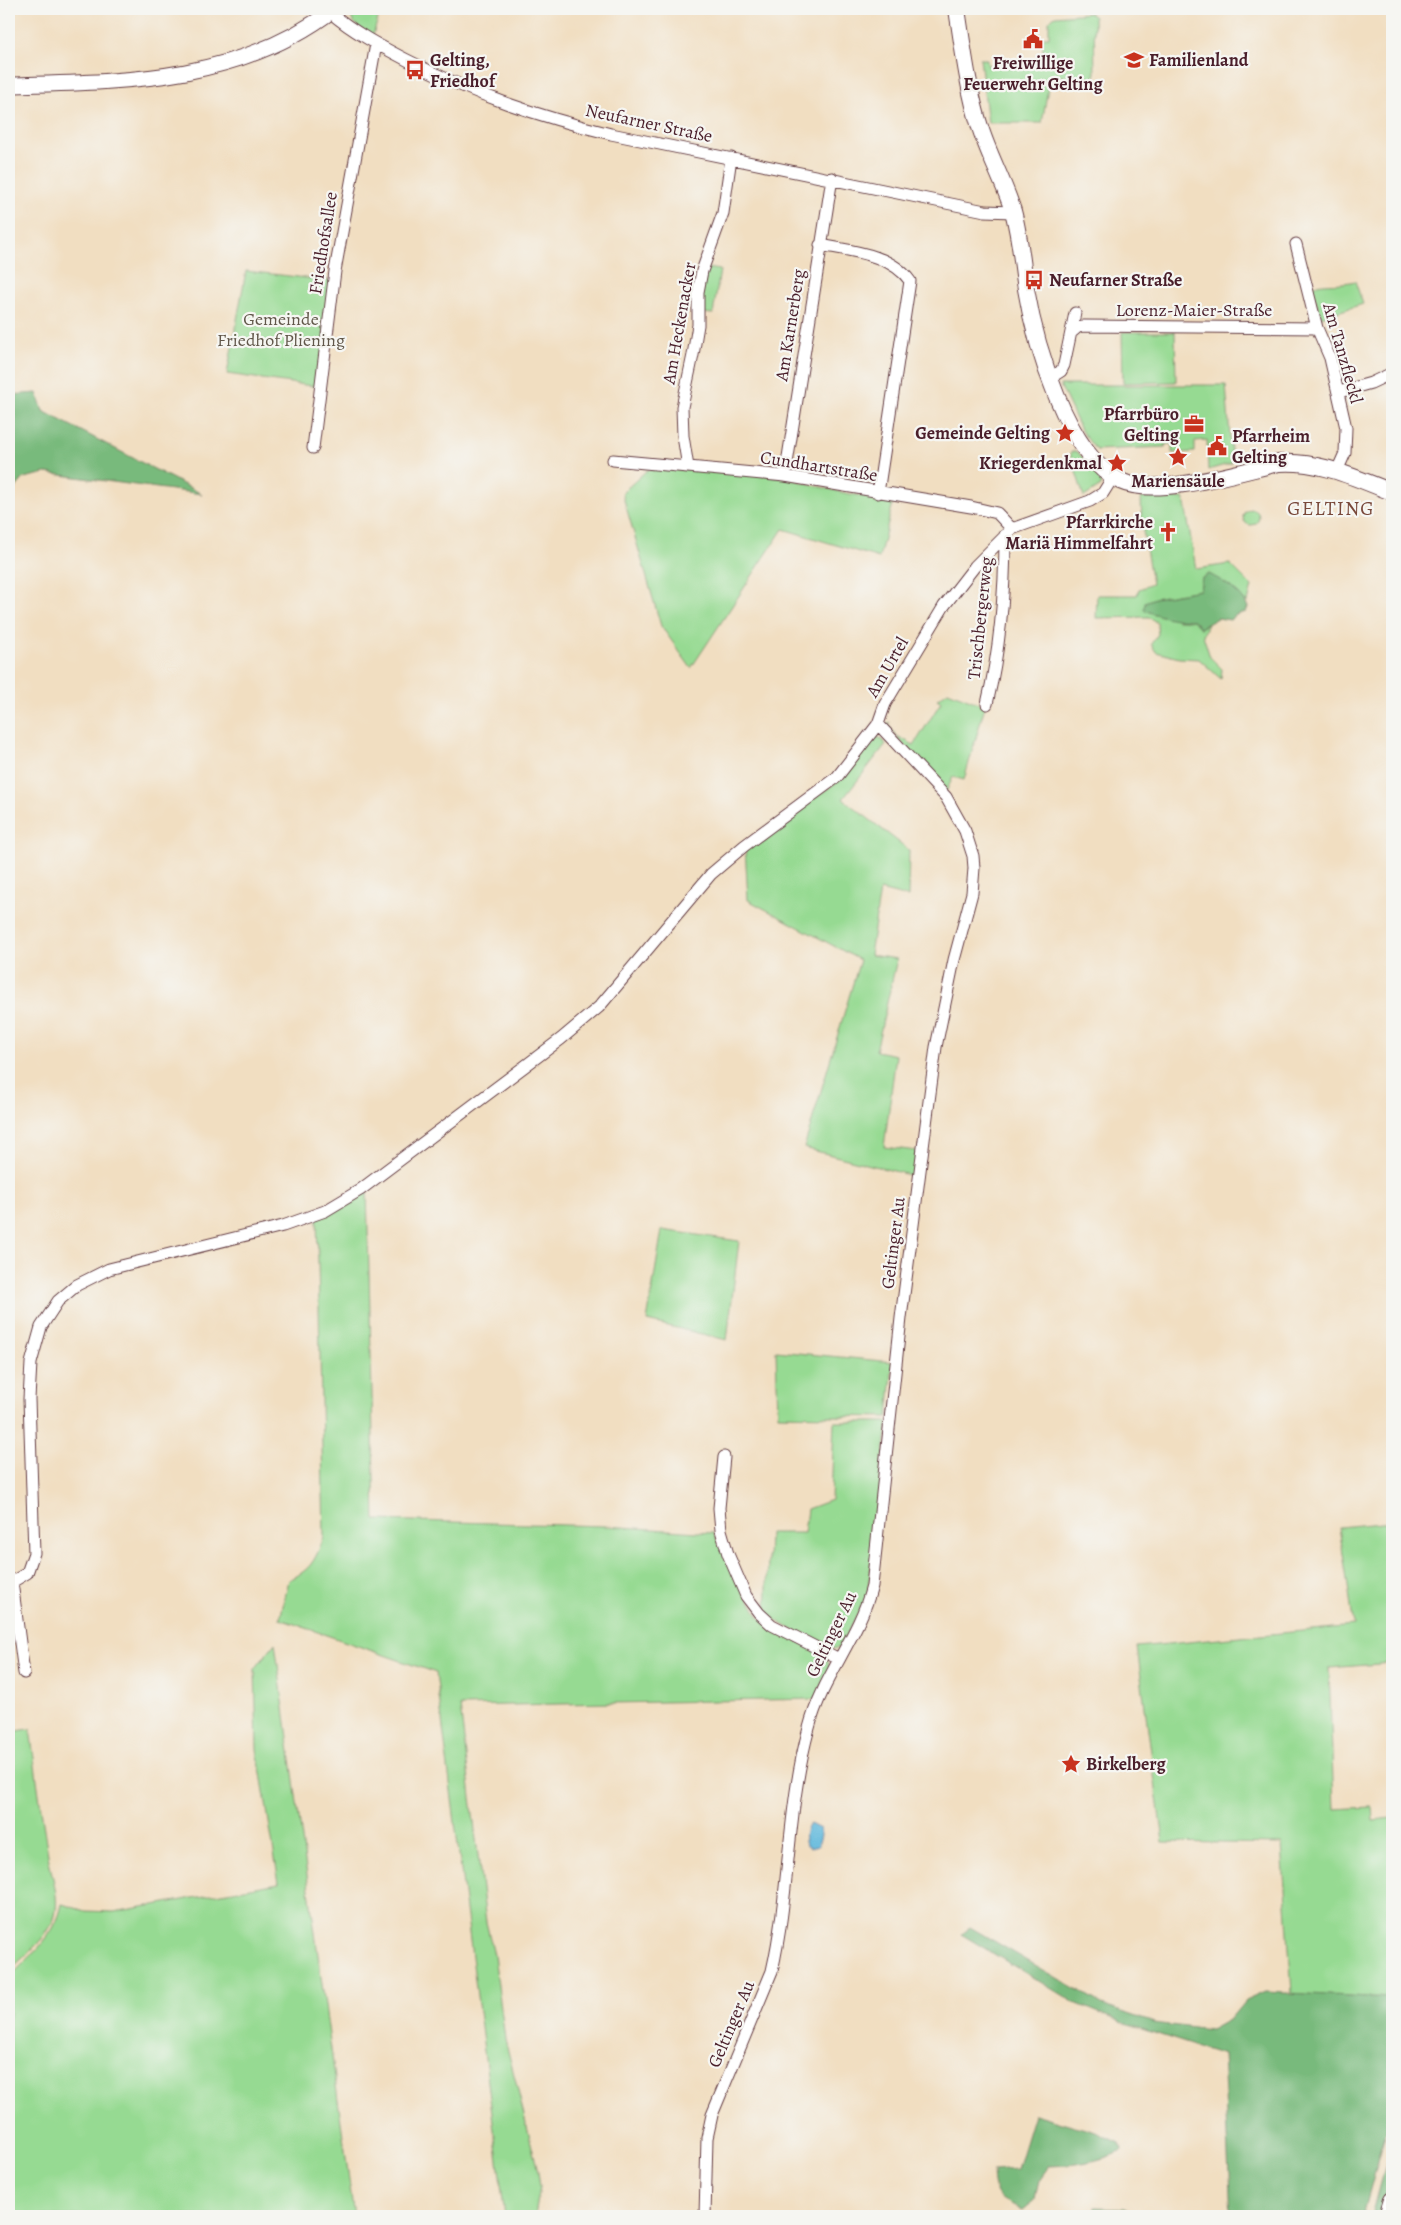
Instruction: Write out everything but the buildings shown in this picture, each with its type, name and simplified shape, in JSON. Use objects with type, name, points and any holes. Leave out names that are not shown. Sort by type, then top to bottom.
[{"type":"main road","points":[[956,9],[975,112],[1013,212],[1034,323],[1050,378],[1079,440],[1095,461],[1113,477],[1130,484],[1154,487],[1178,484],[1278,463],[1306,463],[1337,471],[1392,492]]},
{"type":"main road","points":[[1388,2216],[1392,2200]]},
{"type":"street","name":"Neufarner Straße","points":[[332,10],[354,31],[376,44],[470,90],[522,110],[611,134],[985,211],[1013,212]]},
{"type":"street","points":[[9,85],[115,82],[202,69],[252,55],[278,45],[332,10]]},
{"type":"street","name":"Friedhofsallee","points":[[313,448],[335,271],[376,44]]},
{"type":"street","name":"Am Heckenacker","points":[[688,467],[682,436],[682,407],[694,355],[698,325],[698,292],[702,271],[723,213],[731,158]]},
{"type":"street","name":"Am Karnerberg","points":[[785,476],[832,178]]},
{"type":"street","name":"Am Tanzfleckl","points":[[1296,244],[1317,328],[1330,358],[1346,428],[1345,453],[1337,471]]},
{"type":"street","points":[[820,245],[869,255],[893,264],[904,272],[910,281],[878,493]]},
{"type":"street","points":[[1050,378],[1061,371],[1076,314]]},
{"type":"street","name":"Lorenz-Maier-Straße","points":[[1072,332],[1078,326],[1317,328]]},
{"type":"street","points":[[1338,392],[1371,383],[1392,373]]},
{"type":"street","name":"Cundhartstraße","points":[[613,460],[785,476],[971,507],[997,513],[1009,532]]},
{"type":"street","name":"Am Urtel","points":[[940,1024],[954,960],[972,893],[973,856],[965,831],[946,797],[878,724],[885,704],[944,606],[975,566],[1009,532],[1090,501],[1103,493],[1113,477]]},
{"type":"street","name":"Trischbergerweg","points":[[987,704],[997,658],[1009,532]]},
{"type":"street","points":[[24,1673],[12,1582],[27,1572],[34,1553],[28,1399],[31,1363],[41,1327],[58,1301],[77,1285],[109,1269],[283,1226],[325,1211],[360,1190],[561,1039],[599,1007],[711,874],[744,846],[837,777],[878,724]]},
{"type":"street","name":"Geltinger Au","points":[[705,2216],[707,2138],[712,2115],[772,1972],[806,1741],[820,1697],[867,1607],[875,1568],[902,1308],[940,1024]]},
{"type":"street","points":[[724,1457],[719,1508],[721,1530],[728,1554],[746,1596],[772,1625],[839,1659]]},
{"type":"green space","points":[[349,9],[381,9],[373,35],[362,30],[356,24],[349,14]]},
{"type":"green space","points":[[1090,13],[1094,17],[1095,78],[1050,76],[1042,123],[988,123],[980,59],[987,59],[988,66],[1002,66],[1002,58],[1005,59],[1006,67],[1022,66],[1022,61],[1044,61],[1042,37],[1049,37],[1049,21],[1055,16]]},
{"type":"green space","points":[[707,268],[720,270],[713,314],[702,313],[701,293]]},
{"type":"green space","name":"Gemeinde Friedhof Pliening","points":[[246,271],[332,281],[319,387],[227,374]]},
{"type":"green space","points":[[1355,281],[1363,304],[1321,317],[1311,286]]},
{"type":"green space","points":[[1122,332],[1175,332],[1176,382],[1123,383]]},
{"type":"green space","points":[[1060,385],[1226,385],[1232,463],[1208,470],[1207,440],[1195,441],[1195,452],[1172,453],[1172,444],[1166,444],[1165,447],[1096,450],[1082,432]]},
{"type":"green space","points":[[37,393],[43,411],[202,494],[46,473],[24,478],[9,496],[9,395]]},
{"type":"green space","points":[[1078,452],[1101,480],[1101,486],[1084,497],[1070,453]]},
{"type":"green space","points":[[688,469],[773,476],[853,495],[881,497],[895,495],[879,558],[783,529],[691,668],[661,626],[622,493],[647,470]]},
{"type":"green space","points":[[1141,498],[1184,498],[1196,569],[1230,564],[1252,586],[1248,602],[1246,602],[1232,589],[1209,574],[1202,578],[1200,590],[1155,598],[1145,602],[1178,620],[1193,620],[1200,628],[1208,624],[1203,635],[1210,657],[1222,669],[1221,679],[1199,659],[1179,658],[1156,652],[1151,644],[1158,634],[1157,623],[1149,617],[1096,618],[1097,595],[1137,595],[1139,589],[1152,584],[1142,525]]},
{"type":"green space","points":[[1248,509],[1254,509],[1259,514],[1257,523],[1248,525],[1243,520],[1243,514]]},
{"type":"green space","points":[[1209,574],[1241,596],[1248,607],[1246,612],[1236,615],[1230,620],[1218,618],[1200,628],[1193,620],[1168,618],[1144,610],[1145,602],[1155,598],[1200,590],[1202,578]]},
{"type":"green space","points":[[948,691],[985,706],[964,780],[953,777],[945,791],[886,725],[890,722],[889,726],[897,736],[914,745],[941,702],[937,699]]},
{"type":"green space","points":[[873,735],[880,738],[886,744],[843,799],[909,850],[908,897],[880,890],[870,955],[897,959],[876,1051],[896,1055],[884,1147],[917,1151],[917,1177],[804,1148],[860,960],[748,900],[745,847],[841,779]]},
{"type":"green space","points":[[367,1189],[375,1520],[606,1526],[713,1533],[759,1617],[827,1658],[830,1668],[816,1699],[460,1706],[486,1922],[494,1955],[505,2039],[538,2171],[540,2187],[535,2216],[505,2216],[436,1673],[280,1619],[289,1580],[308,1568],[318,1552],[324,1537],[317,1216]]},
{"type":"green space","points":[[662,1230],[739,1241],[727,1340],[647,1321]]},
{"type":"green space","points":[[776,1351],[893,1362],[888,1417],[778,1415]]},
{"type":"green space","points":[[834,1422],[888,1422],[867,1597],[839,1648],[827,1649],[766,1615],[769,1533],[804,1533],[807,1509],[831,1500]]},
{"type":"green space","points":[[1392,1522],[1392,1663],[1329,1668],[1334,1809],[1372,1807],[1373,1820],[1392,1818],[1392,1998],[1292,1994],[1282,1844],[1163,1842],[1137,1647],[1354,1626],[1339,1527]]},
{"type":"green space","points":[[275,1643],[354,2216],[9,2216],[9,1978],[42,1944],[54,1926],[62,1904],[85,1911],[114,1912],[279,1883],[257,1749],[255,1669]]},
{"type":"green space","points":[[30,1729],[45,1839],[55,1887],[56,1911],[46,1934],[9,1971],[9,1732]]},
{"type":"green space","points":[[970,1927],[1107,2007],[1154,2023],[1210,2030],[1230,2019],[1245,2001],[1265,1992],[1392,1998],[1392,2110],[1363,2216],[1231,2216],[1223,2055],[1129,2025],[1075,2003],[961,1934]]},
{"type":"green space","points":[[1034,2114],[1099,2133],[1120,2143],[1122,2151],[1087,2162],[1049,2166],[1039,2180],[1035,2200],[1022,2210],[999,2196],[995,2187],[993,2171],[1017,2169]]},
{"type":"green space","points":[[1392,2142],[1392,2178],[1381,2216],[1372,2216]]},
{"type":"green space","points":[[1095,2207],[1125,2208],[1141,2216],[1094,2216]]},
{"type":"water","points":[[810,1824],[820,1829],[821,1835],[818,1846],[810,1848],[806,1846],[805,1831]]},
{"type":"place","name":"Freiwillige Feuerwehr Gelting","points":[[1033,39]]},
{"type":"place","name":"Familienland","points":[[1134,60]]},
{"type":"place","name":"Gelting, Friedhof","points":[[415,70]]},
{"type":"place","name":"Neufarner Straße","points":[[1034,280]]},
{"type":"place","name":"Pfarrbüro Gelting","points":[[1194,424]]},
{"type":"place","name":"Gemeinde Gelting","points":[[1065,433]]},
{"type":"place","name":"Pfarrheim Gelting","points":[[1217,446]]},
{"type":"place","name":"Mariensäule","points":[[1178,457]]},
{"type":"place","name":"Kriegerdenkmal","points":[[1117,463]]},
{"type":"place","name":"Pfarrkirche Mariä Himmelfahrt","points":[[1168,532]]},
{"type":"place","name":"Birkelberg","points":[[1071,1764]]},
{"type":"district","name":"GELTING","points":[[1331,508]]}]
